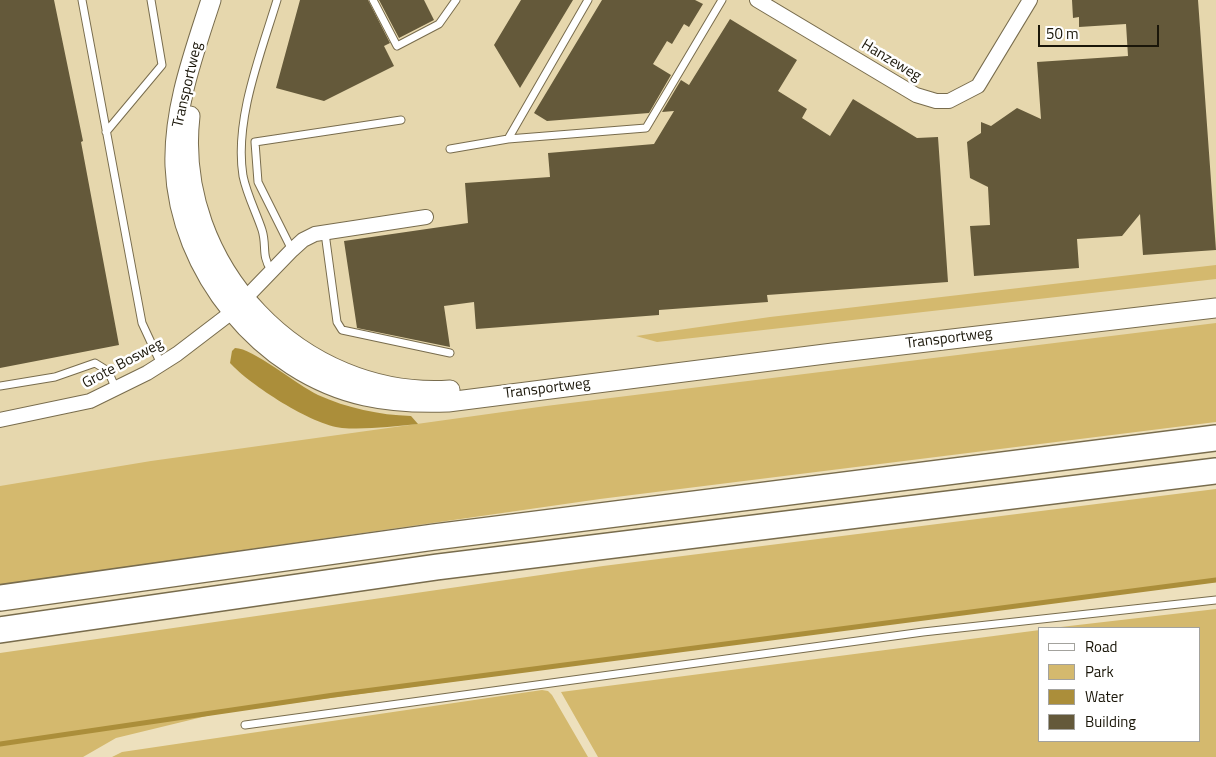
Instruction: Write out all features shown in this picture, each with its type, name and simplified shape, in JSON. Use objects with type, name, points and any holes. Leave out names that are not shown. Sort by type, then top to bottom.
[{"type":"highway","points":[[0,598],[434,537],[1216,438]]},
{"type":"highway","points":[[0,630],[437,567],[1216,471]]},
{"type":"street","name":"Transportweg","points":[[211,0],[177,122],[175,165],[178,197],[195,250],[214,286],[238,305],[302,350],[329,366],[380,384],[436,390],[1216,297]]},
{"type":"street","name":"Transportweg","points":[[220,0],[195,88],[189,138],[190,166],[195,200],[210,244],[226,274],[238,305],[270,348],[296,367],[322,380],[364,396],[421,403],[448,402],[833,353],[1216,308]]},
{"type":"street","name":"Hanzeweg","points":[[757,0],[916,95],[949,101],[978,86],[1030,0]]},
{"type":"street","points":[[238,305],[292,250],[303,240],[315,234],[426,217]]},
{"type":"street","name":"Grote Bosweg","points":[[0,420],[67,408],[90,401],[116,389],[161,364],[238,305]]},
{"type":"lane","points":[[82,0],[142,323],[161,364]]},
{"type":"lane","points":[[106,132],[162,64],[151,0]]},
{"type":"lane","points":[[271,270],[265,261],[262,232],[243,175],[243,140],[246,108],[277,0]]},
{"type":"lane","points":[[373,0],[397,46],[439,24],[456,0]]},
{"type":"lane","points":[[508,139],[588,0]]},
{"type":"lane","points":[[450,149],[508,139],[646,128],[722,0]]},
{"type":"lane","points":[[292,250],[258,182],[256,142],[401,120]]},
{"type":"lane","points":[[325,233],[337,322],[342,330],[450,353]]},
{"type":"lane","points":[[0,386],[55,376],[96,363],[108,371],[116,389]]},
{"type":"lane","points":[[245,725],[923,632],[1216,600]]},
{"type":"shaded area","points":[[0,0],[1216,0],[1216,360],[0,508]]},
{"type":"green space","points":[[1216,265],[1216,279],[657,342],[636,336],[770,317]]},
{"type":"green space","points":[[1216,323],[1216,422],[600,499],[0,585],[0,486],[151,461],[546,406]]},
{"type":"green space","points":[[1216,489],[1216,582],[1064,599],[219,713],[116,738],[83,757],[0,757],[0,653],[603,566]]},
{"type":"green space","points":[[1216,609],[1216,757],[598,757],[561,692],[1038,630],[1038,742],[1201,742],[1201,627],[1061,627]]},
{"type":"green space","points":[[542,690],[548,691],[552,695],[588,757],[112,757],[122,752]]},
{"type":"water","points":[[235,348],[264,360],[309,390],[329,400],[363,410],[411,416],[418,424],[380,428],[342,428],[315,420],[282,403],[239,372],[230,363],[232,351]]},
{"type":"building","points":[[0,0],[54,0],[83,141],[81,142],[119,345],[0,368]]},
{"type":"building","points":[[300,0],[368,0],[390,43],[384,46],[394,66],[324,101],[276,88]]},
{"type":"building","points":[[379,0],[424,0],[434,20],[399,38]]},
{"type":"building","points":[[521,0],[573,0],[520,88],[494,45]]},
{"type":"building","points":[[602,0],[695,0],[703,4],[689,27],[684,24],[672,44],[667,41],[653,64],[671,75],[649,113],[547,121],[534,113]]},
{"type":"building","points":[[1072,0],[1198,0],[1216,250],[1143,255],[1140,214],[1122,236],[1077,239],[1079,268],[974,276],[970,226],[990,225],[988,187],[970,178],[967,142],[981,133],[981,122],[991,126],[1017,108],[1041,119],[1037,62],[1128,56],[1126,24],[1079,27],[1079,17],[1073,18]]},
{"type":"building","points":[[730,19],[797,60],[778,91],[807,109],[802,118],[830,136],[853,99],[917,138],[938,137],[948,282],[767,295],[768,302],[659,310],[659,315],[476,329],[474,302],[444,306],[450,347],[357,328],[344,241],[468,223],[465,183],[550,177],[548,153],[654,144],[674,111],[662,112],[681,80],[689,85]]},
{"type":"waterway","points":[[0,744],[334,695],[1216,580]]}]
